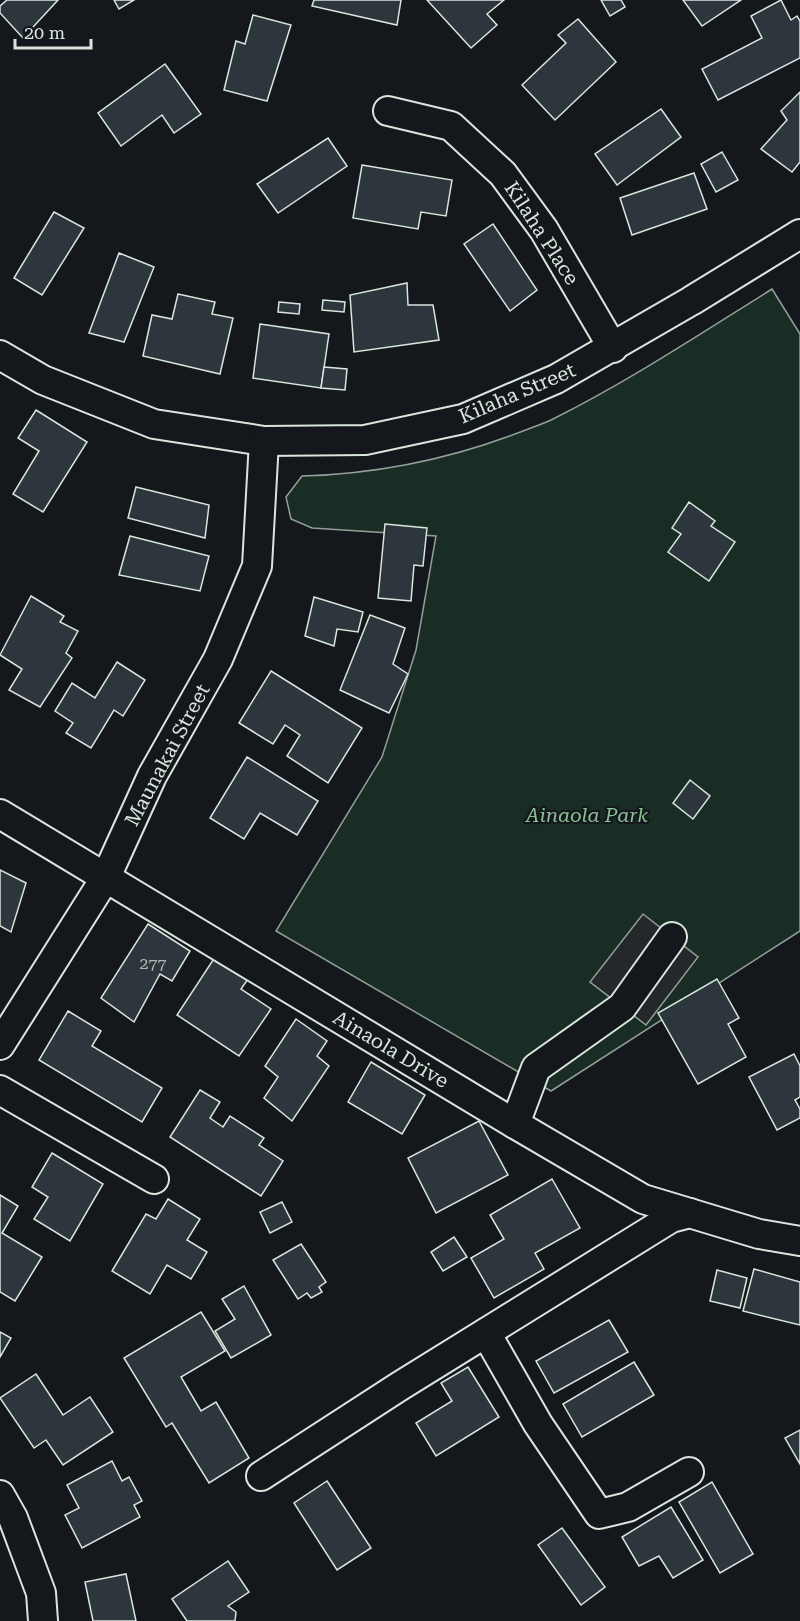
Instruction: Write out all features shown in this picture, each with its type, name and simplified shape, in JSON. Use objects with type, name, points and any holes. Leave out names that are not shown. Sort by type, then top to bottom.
[{"type":"street","name":"Kilaha Place","points":[[388,111],[451,126],[502,174],[544,230],[613,348]]},
{"type":"street","name":"Kilaha Street","points":[[0,355],[43,380],[154,424],[264,441],[365,440],[464,419],[556,380],[613,348],[800,234]]},
{"type":"street","name":"Maunakai Street","points":[[0,1045],[106,877],[152,776],[218,658],[257,566],[264,441]]},
{"type":"street","name":"Ainaola Drive","points":[[0,814],[643,1199],[759,1234],[800,1241]]},
{"type":"street","points":[[516,1124],[536,1068],[622,1007],[672,937]]},
{"type":"street","points":[[0,1090],[154,1179]]},
{"type":"street","points":[[261,1476],[672,1218],[690,1213]]},
{"type":"street","points":[[486,1333],[538,1424],[599,1514],[628,1507],[689,1472]]},
{"type":"street","points":[[0,1495],[13,1518],[41,1593],[43,1621]]},
{"type":"green space","name":"Ainaola Park","points":[[772,289],[800,334],[800,931],[551,1091],[276,931],[382,757],[416,650],[436,536],[312,528],[291,519],[286,497],[302,476],[383,469],[437,458],[489,443],[548,421],[637,373]]},
{"type":"shaded area","points":[[643,914],[698,957],[646,1025],[590,982]]},
{"type":"building","points":[[7,0],[58,0],[23,38],[0,13],[0,6]]},
{"type":"building","points":[[114,0],[134,0],[119,9]]},
{"type":"building","points":[[314,0],[401,0],[397,25],[312,6]]},
{"type":"building","points":[[427,0],[504,0],[487,14],[497,25],[471,48]]},
{"type":"building","points":[[601,0],[621,0],[625,7],[610,16]]},
{"type":"building","points":[[683,0],[741,0],[702,26]]},
{"type":"building","points":[[781,0],[791,20],[797,16],[800,21],[800,58],[718,100],[702,69],[762,38],[751,16]]},
{"type":"building","points":[[253,15],[291,25],[267,101],[224,90],[236,41],[245,44]]},
{"type":"building","points":[[578,19],[616,62],[555,120],[522,85],[566,43],[558,35]]},
{"type":"building","points":[[165,64],[201,114],[174,133],[162,115],[121,146],[98,113]]},
{"type":"building","points":[[800,92],[800,162],[792,172],[761,149],[787,120],[781,111]]},
{"type":"building","points":[[661,109],[681,137],[617,185],[595,154]]},
{"type":"building","points":[[328,138],[347,166],[278,213],[257,184]]},
{"type":"building","points":[[722,152],[738,180],[716,192],[701,164]]},
{"type":"building","points":[[362,165],[452,180],[446,216],[421,212],[418,229],[353,218]]},
{"type":"building","points":[[694,173],[707,209],[632,235],[620,198]]},
{"type":"building","points":[[54,212],[84,228],[42,295],[14,278]]},
{"type":"building","points":[[493,224],[537,290],[510,311],[464,244]]},
{"type":"building","points":[[119,253],[154,267],[124,342],[89,333]]},
{"type":"building","points":[[407,283],[408,305],[433,305],[439,340],[354,352],[350,295]]},
{"type":"building","points":[[178,294],[215,302],[212,314],[233,318],[220,374],[143,356],[152,315],[172,319]]},
{"type":"building","points":[[323,300],[345,302],[344,312],[322,310]]},
{"type":"building","points":[[279,302],[300,304],[299,314],[278,312]]},
{"type":"building","points":[[260,324],[329,334],[321,388],[253,378]]},
{"type":"building","points":[[324,367],[347,369],[345,390],[321,388]]},
{"type":"building","points":[[36,410],[87,442],[43,512],[13,494],[39,451],[18,438]]},
{"type":"building","points":[[136,487],[209,505],[205,538],[128,518]]},
{"type":"building","points":[[689,502],[715,521],[711,526],[735,542],[709,581],[668,552],[681,534],[672,528]]},
{"type":"building","points":[[385,524],[427,528],[423,566],[414,565],[411,601],[378,598]]},
{"type":"building","points":[[130,536],[209,556],[200,591],[119,575]]},
{"type":"building","points":[[31,596],[64,616],[60,622],[78,631],[66,653],[72,658],[40,707],[9,690],[22,669],[0,655]]},
{"type":"building","points":[[314,597],[363,612],[358,632],[337,629],[334,646],[305,636]]},
{"type":"building","points":[[370,615],[405,628],[393,664],[408,674],[389,713],[340,690]]},
{"type":"building","points":[[117,662],[145,680],[123,716],[114,710],[91,748],[66,733],[73,723],[55,711],[72,683],[95,698]]},
{"type":"building","points":[[271,671],[362,728],[328,783],[287,756],[300,735],[285,725],[273,744],[239,723]]},
{"type":"building","points":[[247,757],[318,801],[297,835],[260,813],[244,839],[210,818]]},
{"type":"building","points":[[690,780],[710,796],[693,819],[673,803]]},
{"type":"building","points":[[0,870],[26,883],[11,932],[0,926]]},
{"type":"building","points":[[148,924],[190,951],[172,981],[160,974],[134,1022],[101,998]]},
{"type":"building","points":[[217,954],[250,976],[241,989],[271,1009],[239,1056],[177,1015]]},
{"type":"building","points":[[717,979],[739,1018],[728,1024],[746,1057],[698,1084],[658,1013]]},
{"type":"building","points":[[68,1011],[101,1031],[92,1046],[162,1088],[142,1122],[39,1060]]},
{"type":"building","points":[[296,1019],[327,1041],[317,1056],[329,1066],[292,1121],[264,1098],[278,1077],[265,1066]]},
{"type":"building","points":[[794,1054],[800,1066],[800,1097],[795,1100],[800,1109],[800,1118],[777,1130],[749,1077]]},
{"type":"building","points":[[371,1062],[425,1095],[402,1134],[348,1102]]},
{"type":"building","points":[[200,1090],[220,1102],[210,1118],[223,1127],[230,1116],[264,1138],[259,1145],[283,1161],[261,1196],[170,1137]]},
{"type":"building","points":[[479,1121],[508,1175],[436,1213],[408,1158]]},
{"type":"building","points":[[52,1153],[103,1184],[70,1241],[34,1219],[48,1197],[32,1187]]},
{"type":"building","points":[[552,1179],[580,1228],[535,1253],[544,1269],[494,1298],[471,1258],[504,1239],[490,1215]]},
{"type":"building","points":[[0,1195],[18,1206],[2,1233],[42,1257],[15,1301],[0,1292]]},
{"type":"building","points":[[168,1199],[200,1219],[187,1240],[207,1252],[191,1279],[167,1265],[150,1294],[112,1271],[146,1214],[156,1219]]},
{"type":"building","points":[[282,1202],[292,1222],[270,1233],[260,1212]]},
{"type":"building","points":[[454,1237],[467,1257],[443,1271],[431,1252]]},
{"type":"building","points":[[301,1244],[326,1282],[319,1287],[322,1292],[311,1298],[307,1293],[298,1299],[273,1260]]},
{"type":"building","points":[[754,1269],[800,1282],[800,1325],[743,1311]]},
{"type":"building","points":[[717,1270],[747,1278],[740,1308],[710,1301]]},
{"type":"building","points":[[244,1286],[271,1335],[231,1358],[215,1331],[235,1319],[222,1299]]},
{"type":"building","points":[[201,1312],[225,1351],[181,1377],[201,1411],[216,1402],[249,1458],[209,1483],[172,1423],[166,1427],[124,1358]]},
{"type":"building","points":[[609,1320],[628,1352],[554,1393],[536,1361]]},
{"type":"building","points":[[0,1332],[11,1338],[0,1357]]},
{"type":"building","points":[[634,1362],[654,1395],[582,1437],[563,1404]]},
{"type":"building","points":[[468,1367],[499,1417],[436,1456],[416,1423],[452,1401],[441,1383]]},
{"type":"building","points":[[36,1374],[63,1415],[90,1397],[113,1432],[63,1465],[46,1440],[34,1448],[0,1398]]},
{"type":"building","points":[[800,1430],[800,1464],[785,1438]]},
{"type":"building","points":[[112,1461],[122,1481],[129,1477],[142,1501],[134,1505],[140,1517],[82,1548],[65,1515],[79,1508],[67,1485]]},
{"type":"building","points":[[327,1481],[371,1548],[337,1570],[294,1503]]},
{"type":"building","points":[[712,1482],[753,1554],[720,1573],[679,1502]]},
{"type":"building","points":[[671,1507],[703,1560],[673,1578],[659,1556],[639,1566],[622,1537]]},
{"type":"building","points":[[562,1528],[605,1587],[581,1605],[538,1545]]},
{"type":"building","points":[[228,1561],[249,1592],[228,1606],[236,1612],[235,1621],[187,1621],[172,1599]]},
{"type":"building","points":[[126,1574],[136,1621],[93,1621],[85,1582]]}]
